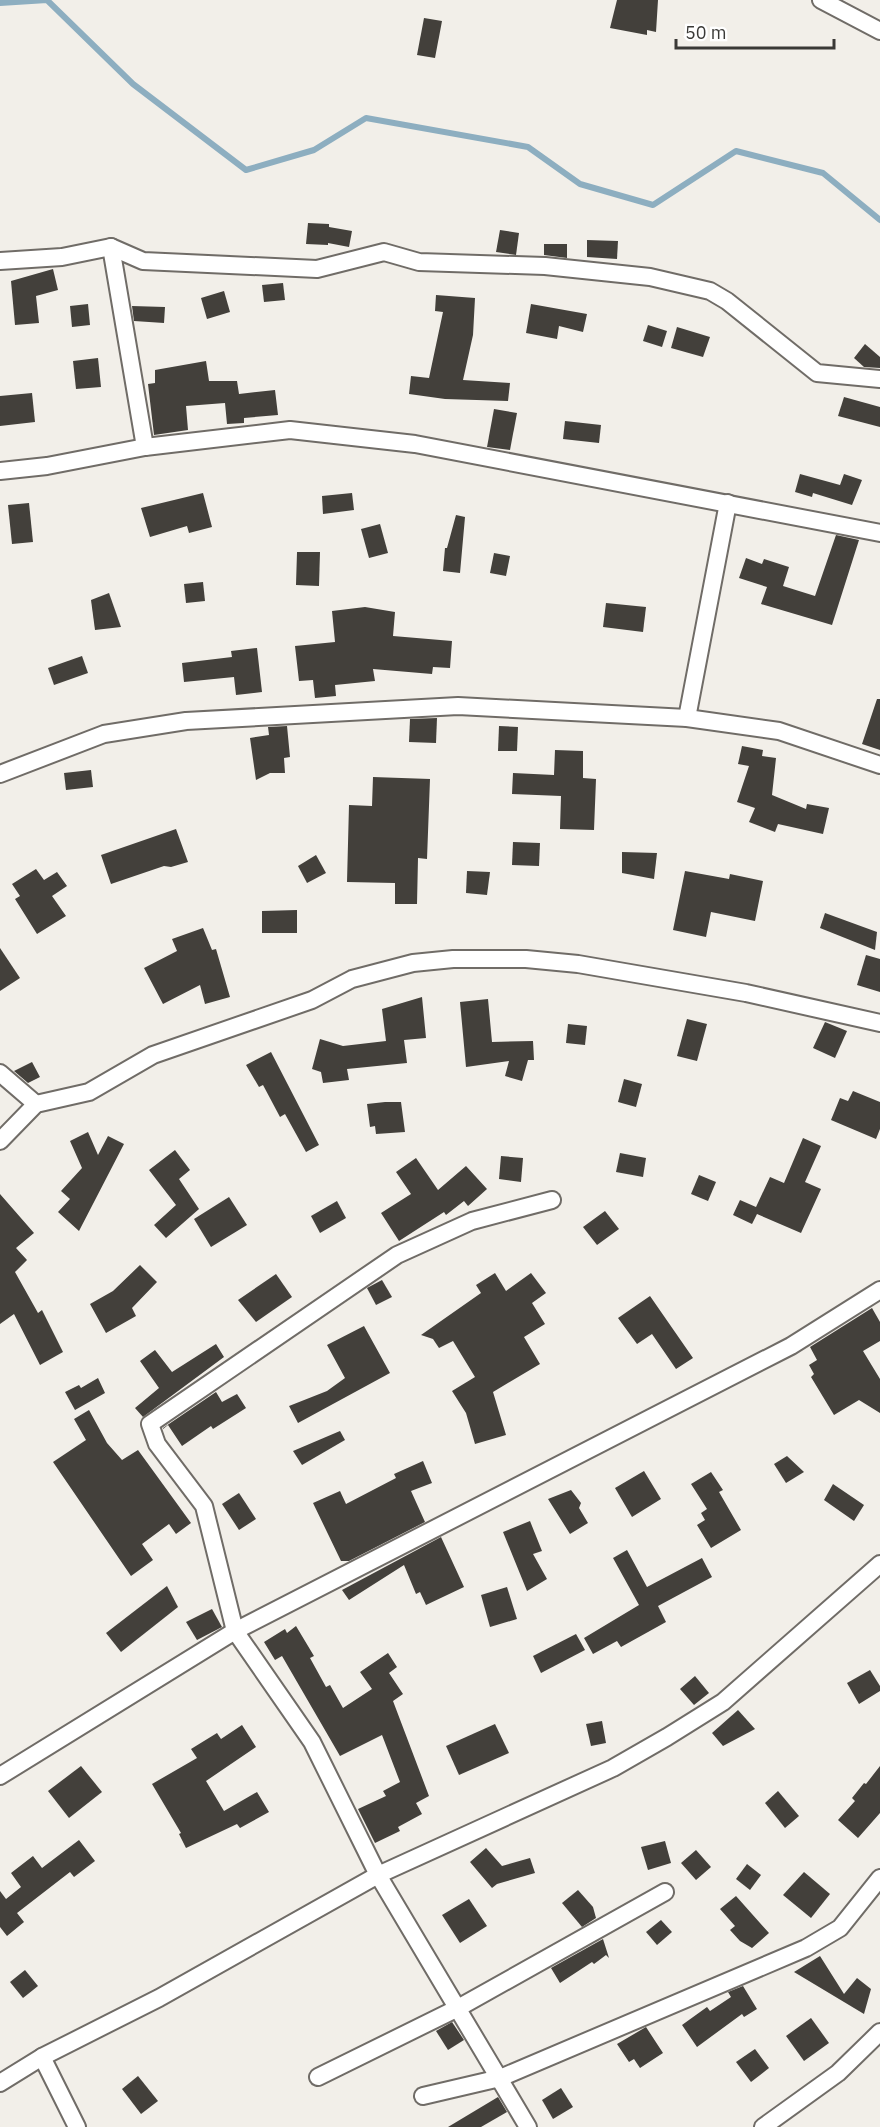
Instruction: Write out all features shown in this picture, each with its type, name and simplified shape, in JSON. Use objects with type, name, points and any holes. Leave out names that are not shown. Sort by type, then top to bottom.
[{"type":"street","points":[[821,0],[880,31]]},
{"type":"street","points":[[0,261],[62,257],[111,247],[143,261],[317,269],[384,252],[419,261],[545,266],[650,277],[710,291],[727,301],[817,373],[880,379]]},
{"type":"street","points":[[111,247],[145,447]]},
{"type":"street","points":[[0,471],[47,466],[145,447],[290,430],[415,444],[880,534]]},
{"type":"street","points":[[687,718],[728,503]]},
{"type":"street","points":[[0,774],[104,734],[186,721],[458,705],[687,718],[779,731],[880,765]]},
{"type":"street","points":[[0,1141],[36,1104],[89,1092],[153,1055],[312,1000],[352,979],[413,963],[453,959],[526,959],[578,964],[746,993],[880,1023]]},
{"type":"street","points":[[0,1072],[36,1104]]},
{"type":"street","points":[[528,2127],[378,1875],[312,1742],[235,1631],[204,1506],[157,1444],[150,1424],[397,1255],[472,1221],[552,1200]]},
{"type":"street","points":[[0,1776],[235,1631],[791,1347],[880,1290]]},
{"type":"street","points":[[0,2083],[42,2057],[159,1998],[378,1875],[613,1768],[667,1737],[723,1702],[880,1564]]},
{"type":"street","points":[[423,2096],[500,2078],[806,1948],[840,1928],[880,1878]]},
{"type":"street","points":[[318,2077],[458,2008],[666,1892]]},
{"type":"street","points":[[763,2127],[838,2073],[880,2032]]},
{"type":"street","points":[[42,2057],[77,2127]]},
{"type":"building","points":[[617,0],[658,0],[656,32],[647,30],[647,35],[610,28]]},
{"type":"building","points":[[424,18],[442,21],[435,58],[417,55]]},
{"type":"building","points":[[308,223],[329,224],[329,227],[352,231],[349,247],[328,243],[328,245],[306,244]]},
{"type":"building","points":[[500,230],[519,233],[516,255],[496,252]]},
{"type":"building","points":[[587,240],[618,241],[617,259],[587,257]]},
{"type":"building","points":[[544,244],[567,244],[567,258],[544,255]]},
{"type":"building","points":[[53,269],[58,290],[36,296],[39,323],[15,325],[11,281]]},
{"type":"building","points":[[283,283],[285,300],[264,302],[262,285]]},
{"type":"building","points":[[224,291],[230,312],[207,319],[201,298]]},
{"type":"building","points":[[436,295],[475,298],[473,335],[463,380],[510,383],[508,401],[445,399],[409,394],[411,376],[429,378],[443,312],[435,311]]},
{"type":"building","points":[[88,304],[90,325],[72,327],[70,306]]},
{"type":"building","points":[[531,304],[587,314],[583,332],[559,326],[557,339],[526,333]]},
{"type":"building","points":[[132,306],[165,307],[164,323],[134,321]]},
{"type":"building","points":[[648,325],[667,331],[662,347],[643,341]]},
{"type":"building","points":[[677,327],[710,337],[703,357],[671,348]]},
{"type":"building","points":[[865,344],[880,357],[880,368],[864,367],[854,358]]},
{"type":"building","points":[[98,358],[101,387],[76,389],[73,361]]},
{"type":"building","points":[[206,361],[209,381],[237,381],[239,394],[275,390],[278,415],[244,418],[244,423],[227,424],[225,403],[186,406],[188,430],[154,435],[148,384],[155,383],[155,370]]},
{"type":"building","points":[[32,393],[35,422],[0,426],[0,396]]},
{"type":"building","points":[[844,397],[880,407],[880,427],[838,416]]},
{"type":"building","points":[[494,409],[517,413],[510,450],[487,447]]},
{"type":"building","points":[[565,421],[601,425],[599,443],[563,439]]},
{"type":"building","points":[[800,474],[840,485],[844,474],[862,480],[852,505],[813,493],[812,497],[795,492]]},
{"type":"building","points":[[203,493],[212,527],[189,533],[187,526],[150,537],[141,508]]},
{"type":"building","points":[[352,493],[354,510],[323,514],[322,496]]},
{"type":"building","points":[[29,503],[33,542],[12,544],[8,505]]},
{"type":"building","points":[[456,515],[465,517],[460,573],[443,571],[445,548],[447,548]]},
{"type":"building","points":[[380,524],[388,553],[369,558],[361,529]]},
{"type":"building","points":[[836,535],[859,540],[832,625],[761,604],[767,587],[739,578],[746,558],[762,564],[764,559],[789,567],[783,586],[815,596]]},
{"type":"building","points":[[297,552],[320,552],[319,586],[296,585]]},
{"type":"building","points":[[494,553],[510,556],[506,576],[490,573]]},
{"type":"building","points":[[203,582],[205,601],[186,603],[184,584]]},
{"type":"building","points":[[109,593],[121,627],[95,630],[91,600]]},
{"type":"building","points":[[606,603],[646,607],[643,632],[603,627]]},
{"type":"building","points":[[365,607],[395,612],[393,636],[452,641],[450,668],[433,667],[432,674],[373,669],[375,681],[335,685],[336,696],[315,698],[313,680],[299,681],[295,646],[335,642],[332,611]]},
{"type":"building","points":[[257,648],[262,692],[236,695],[234,677],[184,682],[182,663],[232,657],[231,651]]},
{"type":"building","points":[[82,656],[88,673],[54,685],[48,668]]},
{"type":"building","points":[[877,699],[880,699],[880,750],[862,744]]},
{"type":"building","points":[[437,718],[436,743],[409,742],[410,719]]},
{"type":"building","points":[[287,726],[290,757],[284,758],[285,773],[270,773],[256,780],[250,738],[269,735],[268,727]]},
{"type":"building","points":[[499,726],[518,727],[517,751],[498,751]]},
{"type":"building","points":[[742,746],[763,750],[762,756],[776,758],[772,795],[806,809],[807,804],[829,808],[823,834],[778,824],[775,832],[749,822],[755,808],[737,802],[749,766],[738,764]]},
{"type":"building","points":[[555,750],[583,751],[583,778],[596,779],[594,830],[560,829],[561,796],[512,794],[513,773],[554,775]]},
{"type":"building","points":[[91,770],[93,787],[66,790],[64,773]]},
{"type":"building","points":[[373,777],[430,779],[427,859],[418,858],[417,904],[395,904],[395,883],[347,882],[349,805],[372,806]]},
{"type":"building","points":[[176,829],[188,862],[171,867],[164,866],[111,884],[101,855]]},
{"type":"building","points":[[513,842],[540,843],[539,866],[512,865]]},
{"type":"building","points":[[622,852],[657,853],[654,879],[622,873]]},
{"type":"building","points":[[316,855],[326,873],[307,883],[298,866]]},
{"type":"building","points":[[36,869],[44,880],[57,872],[67,886],[52,896],[66,916],[37,934],[15,899],[20,896],[12,884]]},
{"type":"building","points":[[467,871],[490,872],[487,895],[466,893]]},
{"type":"building","points":[[685,871],[729,879],[730,874],[763,881],[755,921],[711,912],[706,937],[673,930]]},
{"type":"building","points":[[297,910],[297,933],[262,933],[262,911]]},
{"type":"building","points":[[825,913],[877,932],[875,950],[820,928]]},
{"type":"building","points":[[203,928],[212,950],[216,949],[230,997],[205,1004],[200,985],[163,1004],[144,968],[177,951],[172,939]]},
{"type":"building","points":[[0,948],[20,978],[0,991]]},
{"type":"building","points":[[866,955],[880,959],[880,992],[857,985]]},
{"type":"building","points":[[422,997],[426,1038],[404,1040],[407,1063],[347,1069],[349,1080],[323,1083],[321,1072],[312,1069],[320,1039],[343,1046],[386,1041],[382,1009]]},
{"type":"building","points":[[488,999],[492,1042],[533,1041],[534,1060],[528,1060],[522,1081],[505,1076],[509,1061],[466,1067],[460,1002]]},
{"type":"building","points":[[687,1019],[707,1024],[697,1061],[677,1056]]},
{"type":"building","points":[[825,1022],[847,1031],[835,1058],[813,1048]]},
{"type":"building","points":[[568,1024],[587,1026],[585,1045],[566,1043]]},
{"type":"building","points":[[271,1052],[319,1145],[306,1152],[285,1114],[280,1117],[263,1085],[259,1087],[246,1065]]},
{"type":"building","points":[[32,1062],[40,1077],[28,1083],[14,1071]]},
{"type":"building","points":[[624,1079],[642,1084],[636,1107],[618,1102]]},
{"type":"building","points":[[853,1091],[880,1102],[880,1129],[876,1139],[831,1120],[840,1098],[848,1101]]},
{"type":"building","points":[[401,1102],[405,1132],[376,1134],[375,1126],[370,1127],[367,1104]]},
{"type":"building","points":[[88,1132],[98,1155],[108,1136],[124,1144],[79,1231],[58,1212],[70,1199],[61,1191],[82,1168],[70,1141]]},
{"type":"building","points":[[803,1138],[821,1146],[805,1182],[821,1189],[801,1233],[757,1214],[752,1224],[733,1215],[740,1200],[756,1207],[770,1177],[784,1183]]},
{"type":"building","points":[[175,1150],[190,1170],[179,1179],[199,1209],[166,1238],[154,1225],[176,1205],[149,1170]]},
{"type":"building","points":[[620,1153],[646,1158],[643,1177],[616,1172]]},
{"type":"building","points":[[501,1156],[523,1158],[521,1182],[499,1179]]},
{"type":"building","points":[[416,1158],[438,1190],[466,1166],[487,1189],[468,1206],[464,1201],[446,1215],[444,1212],[399,1241],[381,1213],[411,1194],[396,1172]]},
{"type":"building","points":[[699,1175],[716,1182],[708,1201],[691,1194]]},
{"type":"building","points":[[0,1194],[34,1233],[16,1248],[27,1260],[15,1272],[38,1313],[42,1310],[63,1352],[40,1365],[14,1314],[0,1324]]},
{"type":"building","points":[[229,1197],[247,1225],[211,1247],[194,1219]]},
{"type":"building","points":[[337,1201],[346,1218],[320,1233],[311,1216]]},
{"type":"building","points":[[605,1211],[619,1229],[597,1245],[583,1227]]},
{"type":"building","points":[[140,1265],[157,1282],[132,1308],[136,1316],[106,1333],[90,1304],[113,1291]]},
{"type":"building","points":[[495,1273],[506,1291],[531,1273],[546,1293],[532,1303],[545,1324],[524,1337],[540,1364],[493,1392],[506,1435],[475,1444],[466,1413],[452,1391],[475,1377],[453,1341],[439,1348],[433,1339],[421,1335],[481,1293],[476,1285]]},
{"type":"building","points":[[276,1274],[292,1297],[256,1322],[238,1300]]},
{"type":"building","points":[[382,1280],[392,1297],[376,1305],[367,1288]]},
{"type":"building","points":[[650,1296],[693,1358],[676,1369],[652,1334],[637,1344],[618,1318]]},
{"type":"building","points":[[872,1308],[880,1322],[880,1341],[863,1351],[880,1379],[880,1413],[859,1400],[834,1415],[811,1377],[814,1374],[809,1365],[817,1360],[810,1347]]},
{"type":"building","points":[[364,1326],[390,1373],[298,1423],[289,1406],[327,1391],[345,1378],[327,1345]]},
{"type":"building","points":[[216,1344],[224,1357],[143,1417],[135,1408],[159,1388],[140,1361],[155,1350],[172,1372]]},
{"type":"building","points":[[98,1378],[105,1393],[75,1410],[65,1392],[79,1385],[81,1388]]},
{"type":"building","points":[[216,1392],[222,1402],[237,1394],[246,1408],[213,1429],[211,1426],[182,1446],[168,1425],[163,1429],[163,1428]]},
{"type":"building","points":[[89,1410],[107,1443],[122,1460],[138,1450],[191,1523],[176,1534],[169,1524],[142,1544],[153,1560],[131,1576],[53,1462],[86,1440],[74,1419]]},
{"type":"building","points":[[340,1431],[345,1440],[302,1465],[293,1451]]},
{"type":"building","points":[[787,1456],[804,1472],[786,1483],[774,1464]]},
{"type":"building","points":[[423,1461],[432,1483],[411,1491],[425,1522],[349,1561],[341,1561],[313,1503],[340,1491],[346,1504],[396,1478],[394,1474]]},
{"type":"building","points":[[644,1471],[661,1499],[632,1517],[615,1488]]},
{"type":"building","points":[[711,1472],[723,1490],[719,1492],[741,1530],[711,1548],[697,1525],[705,1520],[701,1513],[707,1509],[691,1484]]},
{"type":"building","points":[[833,1484],[864,1505],[854,1521],[824,1500]]},
{"type":"building","points":[[571,1490],[581,1503],[579,1508],[588,1523],[570,1534],[548,1499]]},
{"type":"building","points":[[239,1493],[256,1519],[239,1530],[222,1504]]},
{"type":"building","points":[[530,1521],[542,1551],[533,1554],[547,1579],[527,1591],[503,1532]]},
{"type":"building","points":[[441,1537],[464,1587],[426,1605],[420,1592],[416,1594],[404,1565],[349,1600],[342,1590]]},
{"type":"building","points":[[627,1550],[647,1587],[702,1558],[712,1577],[658,1606],[666,1622],[621,1647],[617,1641],[593,1654],[584,1638],[639,1605],[613,1558]]},
{"type":"building","points":[[167,1586],[178,1607],[121,1652],[106,1633]]},
{"type":"building","points":[[507,1587],[517,1619],[490,1627],[481,1595]]},
{"type":"building","points":[[212,1609],[222,1627],[197,1640],[186,1622]]},
{"type":"building","points":[[296,1626],[314,1656],[310,1658],[326,1687],[330,1685],[343,1708],[372,1689],[360,1672],[388,1653],[397,1667],[389,1673],[403,1694],[393,1701],[429,1796],[416,1803],[422,1814],[398,1827],[400,1831],[375,1843],[358,1809],[386,1796],[383,1791],[400,1782],[382,1735],[340,1756],[282,1656],[275,1660],[264,1642],[285,1629],[287,1633]]},
{"type":"building","points":[[576,1634],[585,1650],[541,1673],[533,1656]]},
{"type":"building","points":[[870,1670],[880,1686],[880,1691],[859,1704],[847,1683]]},
{"type":"building","points":[[695,1676],[709,1693],[694,1705],[680,1689]]},
{"type":"building","points":[[738,1710],[755,1729],[723,1746],[712,1733]]},
{"type":"building","points":[[602,1721],[606,1743],[591,1746],[586,1724]]},
{"type":"building","points":[[495,1724],[509,1753],[459,1775],[446,1746]]},
{"type":"building","points":[[242,1725],[256,1747],[206,1781],[224,1811],[257,1792],[269,1812],[240,1828],[237,1824],[186,1848],[179,1834],[181,1833],[152,1784],[197,1758],[191,1749],[217,1733],[221,1739]]},
{"type":"building","points":[[81,1766],[102,1792],[69,1818],[48,1791]]},
{"type":"building","points":[[880,1766],[880,1813],[858,1838],[838,1820],[855,1801],[852,1798]]},
{"type":"building","points":[[778,1791],[799,1816],[785,1828],[765,1803]]},
{"type":"building","points":[[79,1840],[95,1861],[74,1877],[70,1872],[17,1913],[24,1922],[7,1936],[0,1927],[0,1891],[6,1899],[21,1887],[11,1873],[33,1856],[42,1868]]},
{"type":"building","points":[[665,1841],[671,1863],[648,1870],[641,1847]]},
{"type":"building","points":[[486,1848],[502,1866],[530,1858],[535,1873],[497,1884],[492,1888],[470,1862]]},
{"type":"building","points":[[696,1850],[711,1867],[696,1880],[681,1863]]},
{"type":"building","points":[[747,1864],[761,1875],[750,1890],[736,1879]]},
{"type":"building","points":[[804,1872],[830,1894],[811,1918],[783,1895]]},
{"type":"building","points":[[578,1890],[593,1907],[596,1918],[582,1927],[562,1903]]},
{"type":"building","points":[[736,1896],[769,1933],[752,1948],[740,1941],[730,1930],[735,1926],[720,1909]]},
{"type":"building","points":[[469,1899],[487,1926],[460,1943],[442,1915]]},
{"type":"building","points":[[661,1920],[672,1932],[657,1945],[646,1932]]},
{"type":"building","points":[[603,1939],[609,1958],[606,1955],[594,1964],[592,1962],[560,1983],[551,1968]]},
{"type":"building","points":[[820,1956],[844,1994],[857,1978],[871,1989],[864,2014],[794,1972]]},
{"type":"building","points":[[25,1970],[38,1986],[23,1998],[10,1982]]},
{"type":"building","points":[[743,1986],[757,2009],[744,2017],[742,2014],[697,2047],[682,2025],[707,2007],[710,2011],[731,1997],[728,1992]]},
{"type":"building","points":[[811,2018],[829,2043],[804,2061],[786,2036]]},
{"type":"building","points":[[452,2022],[464,2040],[448,2050],[436,2031]]},
{"type":"building","points":[[646,2027],[663,2053],[640,2068],[634,2059],[629,2062],[617,2044]]},
{"type":"building","points":[[755,2049],[769,2068],[751,2082],[736,2062]]},
{"type":"building","points":[[138,2076],[158,2101],[141,2114],[122,2089]]},
{"type":"building","points":[[561,2088],[573,2107],[553,2119],[542,2100]]},
{"type":"building","points":[[498,2097],[507,2112],[481,2127],[448,2127]]},
{"type":"waterway","points":[[0,3],[47,0],[133,84],[246,170],[314,150],[366,118],[528,147],[580,184],[653,205],[736,151],[823,173],[880,220]]}]
